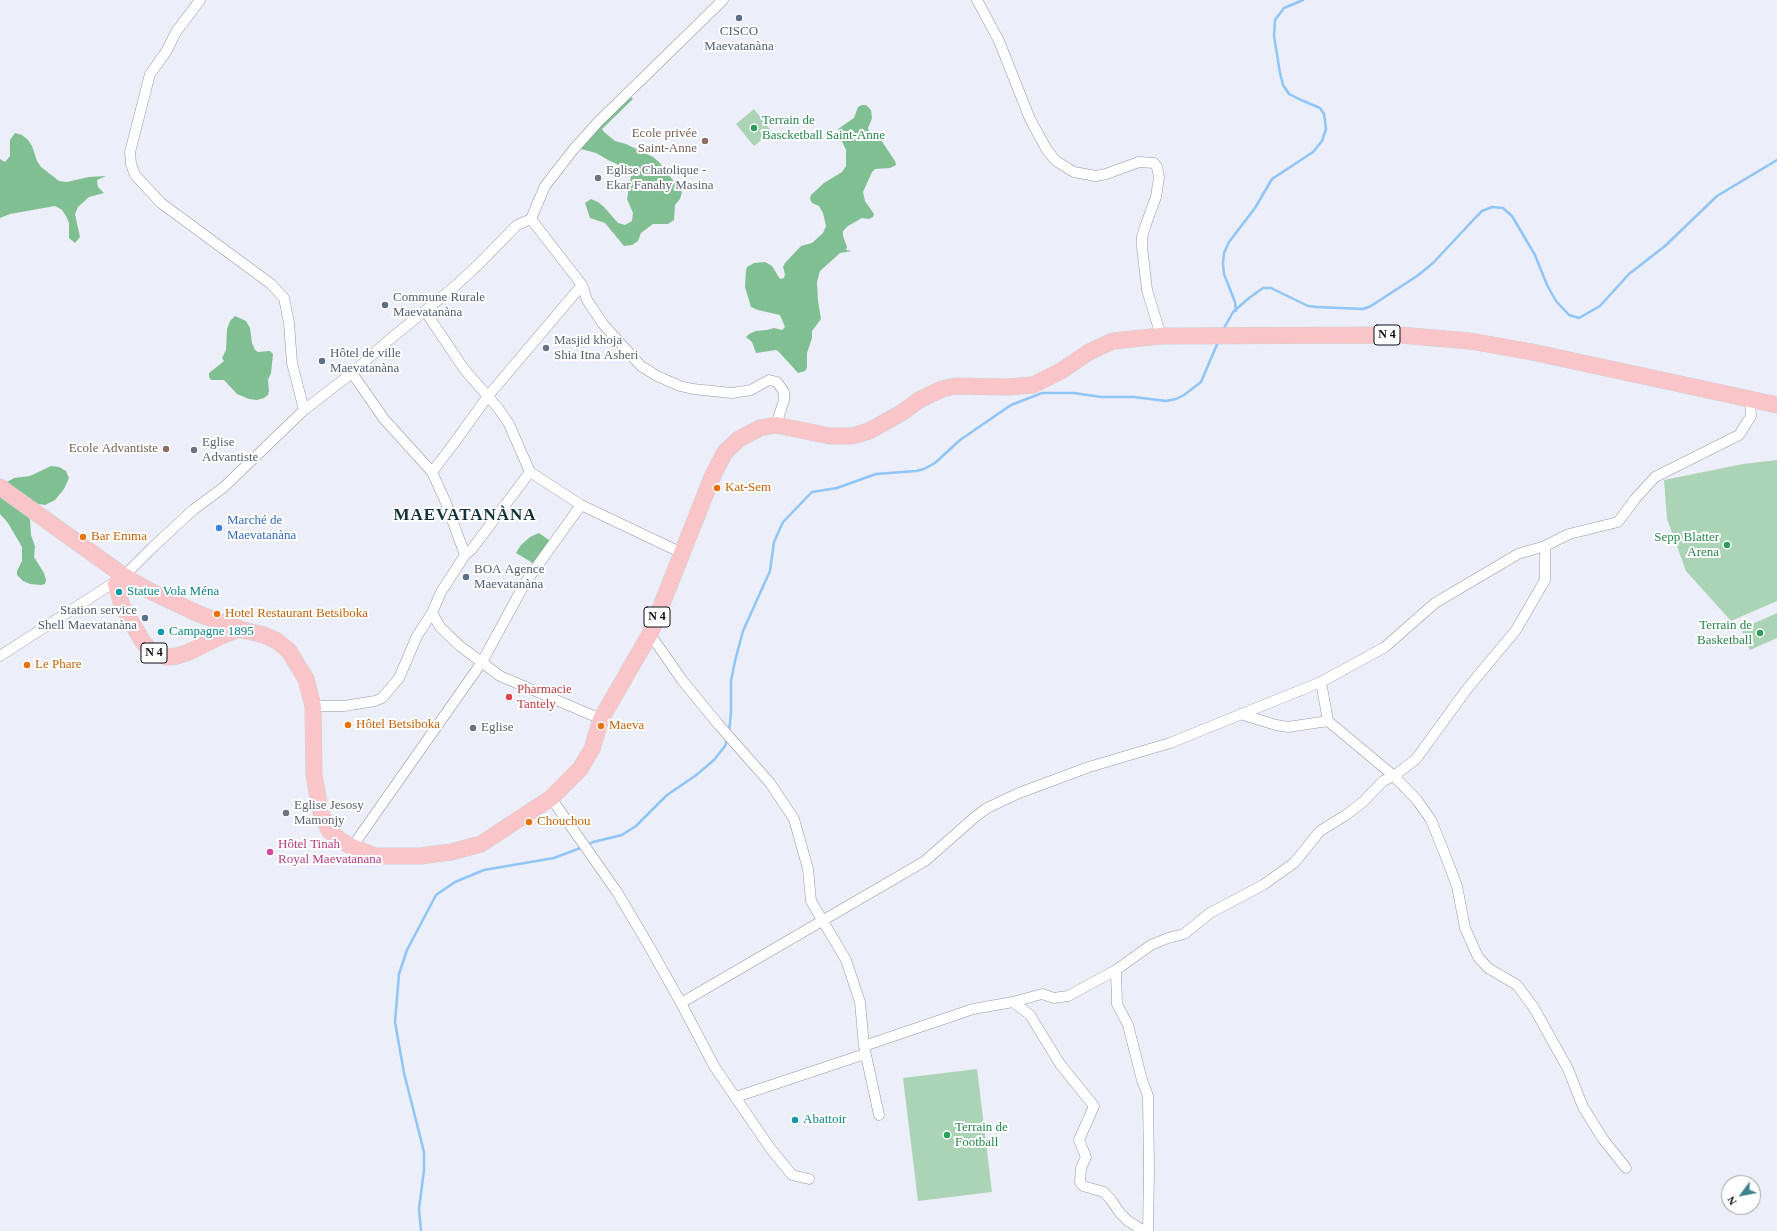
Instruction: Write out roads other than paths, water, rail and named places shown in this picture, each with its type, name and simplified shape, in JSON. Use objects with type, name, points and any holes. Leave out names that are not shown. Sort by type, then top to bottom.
[{"type":"main road","name":"N 4","points":[[0,487],[124,576],[174,604],[239,629],[260,634],[278,641],[289,651],[306,680],[313,706],[314,775],[322,813],[329,830],[340,840],[352,847],[375,856],[420,856],[451,852],[481,844],[551,798],[580,770],[592,749],[602,719],[650,634],[713,475],[725,452],[739,439],[760,428],[776,425],[830,436],[852,436],[869,431],[903,412],[919,400],[942,390],[955,386],[1006,387],[1033,385],[1061,371],[1089,352],[1114,341],[1138,337],[1161,336],[1399,335],[1470,340],[1538,353],[1777,405]]},
{"type":"main road","name":"N 4","points":[[124,576],[116,584],[122,606],[143,642],[153,653],[168,657],[177,656],[239,629]]},
{"type":"street","points":[[200,0],[176,32],[166,52],[150,74],[130,152],[131,164],[135,174],[161,203],[271,284],[284,298],[290,323],[292,363],[304,410]]},
{"type":"street","points":[[0,656],[124,576],[153,546],[187,516],[224,487],[304,410],[352,373],[425,311],[479,264],[517,225],[531,219],[545,186],[572,150],[598,122],[723,0]]},
{"type":"street","points":[[977,0],[999,41],[1030,119],[1046,150],[1056,161],[1074,172],[1096,176],[1139,162],[1154,163],[1157,167],[1159,177],[1156,197],[1142,236],[1142,247],[1147,290],[1161,336]]},
{"type":"street","points":[[531,219],[582,285],[587,300],[603,324],[641,366],[657,376],[680,386],[693,389],[732,393],[751,390],[769,380],[777,382],[784,392],[784,400],[776,425]]},
{"type":"street","points":[[432,472],[488,396],[582,285]]},
{"type":"street","points":[[425,311],[464,369],[488,396],[509,424],[530,472],[581,505],[606,515],[682,553]]},
{"type":"street","points":[[352,373],[384,419],[432,472],[446,503],[465,555]]},
{"type":"street","points":[[680,1003],[926,861],[975,817],[999,802],[1089,767],[1170,743],[1321,682],[1385,647],[1434,603],[1518,554],[1545,546],[1569,534],[1618,522],[1635,499],[1655,477],[1740,435],[1751,416],[1750,400]]},
{"type":"street","points":[[313,706],[344,706],[375,701],[382,698],[399,678],[417,636],[432,613],[441,592],[465,555],[472,549],[530,472]]},
{"type":"street","points":[[352,847],[482,662],[525,583],[581,505]]},
{"type":"street","points":[[736,1097],[973,1008],[1013,1002],[1042,994],[1054,998],[1068,996],[1116,970],[1151,946],[1168,938],[1184,934],[1210,914],[1234,899],[1243,897],[1278,875],[1294,863],[1320,831],[1346,815],[1364,801],[1383,781],[1394,776],[1416,759],[1467,689],[1516,630],[1545,580],[1545,546]]},
{"type":"street","points":[[432,613],[440,627],[460,646],[500,676],[602,719]]},
{"type":"street","points":[[650,634],[682,680],[734,743],[770,783],[794,819],[808,869],[811,901],[846,960],[860,1002],[864,1050],[879,1115]]},
{"type":"street","points":[[1321,682],[1328,721],[1394,776],[1417,800],[1432,820],[1457,886],[1465,928],[1478,957],[1488,968],[1517,985],[1534,1008],[1568,1069],[1583,1107],[1603,1138],[1626,1168]]},
{"type":"street","points":[[1240,714],[1276,725],[1288,727],[1328,721]]},
{"type":"street","points":[[551,798],[593,856],[649,946],[714,1066],[770,1148],[792,1175],[809,1179]]},
{"type":"street","points":[[1116,970],[1117,1004],[1128,1025],[1142,1080],[1148,1096],[1148,1231]]},
{"type":"street","points":[[1013,1002],[1030,1015],[1060,1064],[1094,1106],[1079,1140],[1086,1157],[1081,1168],[1080,1182],[1083,1186],[1104,1192],[1128,1221],[1144,1231]]},
{"type":"waterway","points":[[1236,311],[1235,302],[1224,274],[1224,253],[1229,242],[1255,208],[1272,179],[1313,152],[1322,141],[1326,129],[1324,114],[1320,108],[1289,94],[1283,85],[1280,73],[1274,36],[1275,20],[1284,8],[1303,0]]},
{"type":"waterway","points":[[1223,330],[1233,312],[1263,288],[1271,288],[1308,306],[1363,309],[1371,306],[1417,276],[1433,263],[1482,211],[1492,207],[1503,208],[1512,216],[1535,255],[1547,285],[1556,301],[1569,315],[1579,318],[1600,306],[1629,274],[1665,246],[1717,196],[1777,160]]},
{"type":"waterway","points":[[729,732],[731,713],[731,681],[743,631],[770,571],[774,542],[783,522],[812,492],[837,488],[876,474],[924,469],[935,463],[960,440],[1011,405],[1042,393],[1074,393],[1101,397],[1134,397],[1166,401],[1176,399],[1201,382],[1218,342]]},
{"type":"waterway","points":[[587,845],[593,842],[622,835],[636,826],[667,795],[695,776],[714,760],[725,746],[727,739]]},
{"type":"waterway","points":[[421,1231],[419,1209],[424,1170],[424,1152],[404,1073],[395,1022],[399,974],[407,950],[436,895],[455,882],[484,870],[554,858],[583,847]]},
{"type":"place","name":"CISCO Maevatanàna","points":[[739,18]]},
{"type":"place","name":"Terrain de Bascketball Saint-Anne","points":[[754,128]]},
{"type":"place","name":"Ecole privée Saint-Anne","points":[[705,141]]},
{"type":"place","name":"Eglise Chatolique - Ekar Fanahy Masina","points":[[598,178]]},
{"type":"place","name":"Commune Rurale Maevatanàna","points":[[385,305]]},
{"type":"place","name":"Masjid khoja Shia Itna Asheri","points":[[546,348]]},
{"type":"place","name":"Hôtel de ville Maevatanàna","points":[[322,361]]},
{"type":"place","name":"Ecole Advantiste","points":[[166,449]]},
{"type":"place","name":"Eglise Advantiste","points":[[194,450]]},
{"type":"place","name":"Kat-Sem","points":[[717,488]]},
{"type":"place","name":"Marché de Maevatanàna","points":[[219,528]]},
{"type":"place","name":"Bar Emma","points":[[83,537]]},
{"type":"place","name":"Sepp Blatter Arena","points":[[1727,545]]},
{"type":"place","name":"BOA Agence Maevatanàna","points":[[466,577]]},
{"type":"place","name":"Statue Vola Ména","points":[[119,592]]},
{"type":"place","name":"Hotel Restaurant Betsiboka","points":[[217,614]]},
{"type":"place","name":"Station service Shell Maevatanàna","points":[[145,618]]},
{"type":"place","name":"Campagne 1895","points":[[161,632]]},
{"type":"place","name":"Terrain de Basketball","points":[[1760,633]]},
{"type":"place","name":"Le Phare","points":[[27,665]]},
{"type":"place","name":"Pharmacie Tantely","points":[[509,697]]},
{"type":"place","name":"Hôtel Betsiboka","points":[[348,725]]},
{"type":"place","name":"Maeva","points":[[601,726]]},
{"type":"place","name":"Eglise","points":[[473,728]]},
{"type":"place","name":"Eglise Jesosy Mamonjy","points":[[286,813]]},
{"type":"place","name":"Chouchou","points":[[529,822]]},
{"type":"place","name":"Hôtel Tinah Royal Maevatanana","points":[[270,852]]},
{"type":"place","name":"Abattoir","points":[[795,1120]]},
{"type":"place","name":"Terrain de Football","points":[[947,1135]]},
{"type":"district","name":"MAEVATANÀNA","points":[[465,516]]}]
